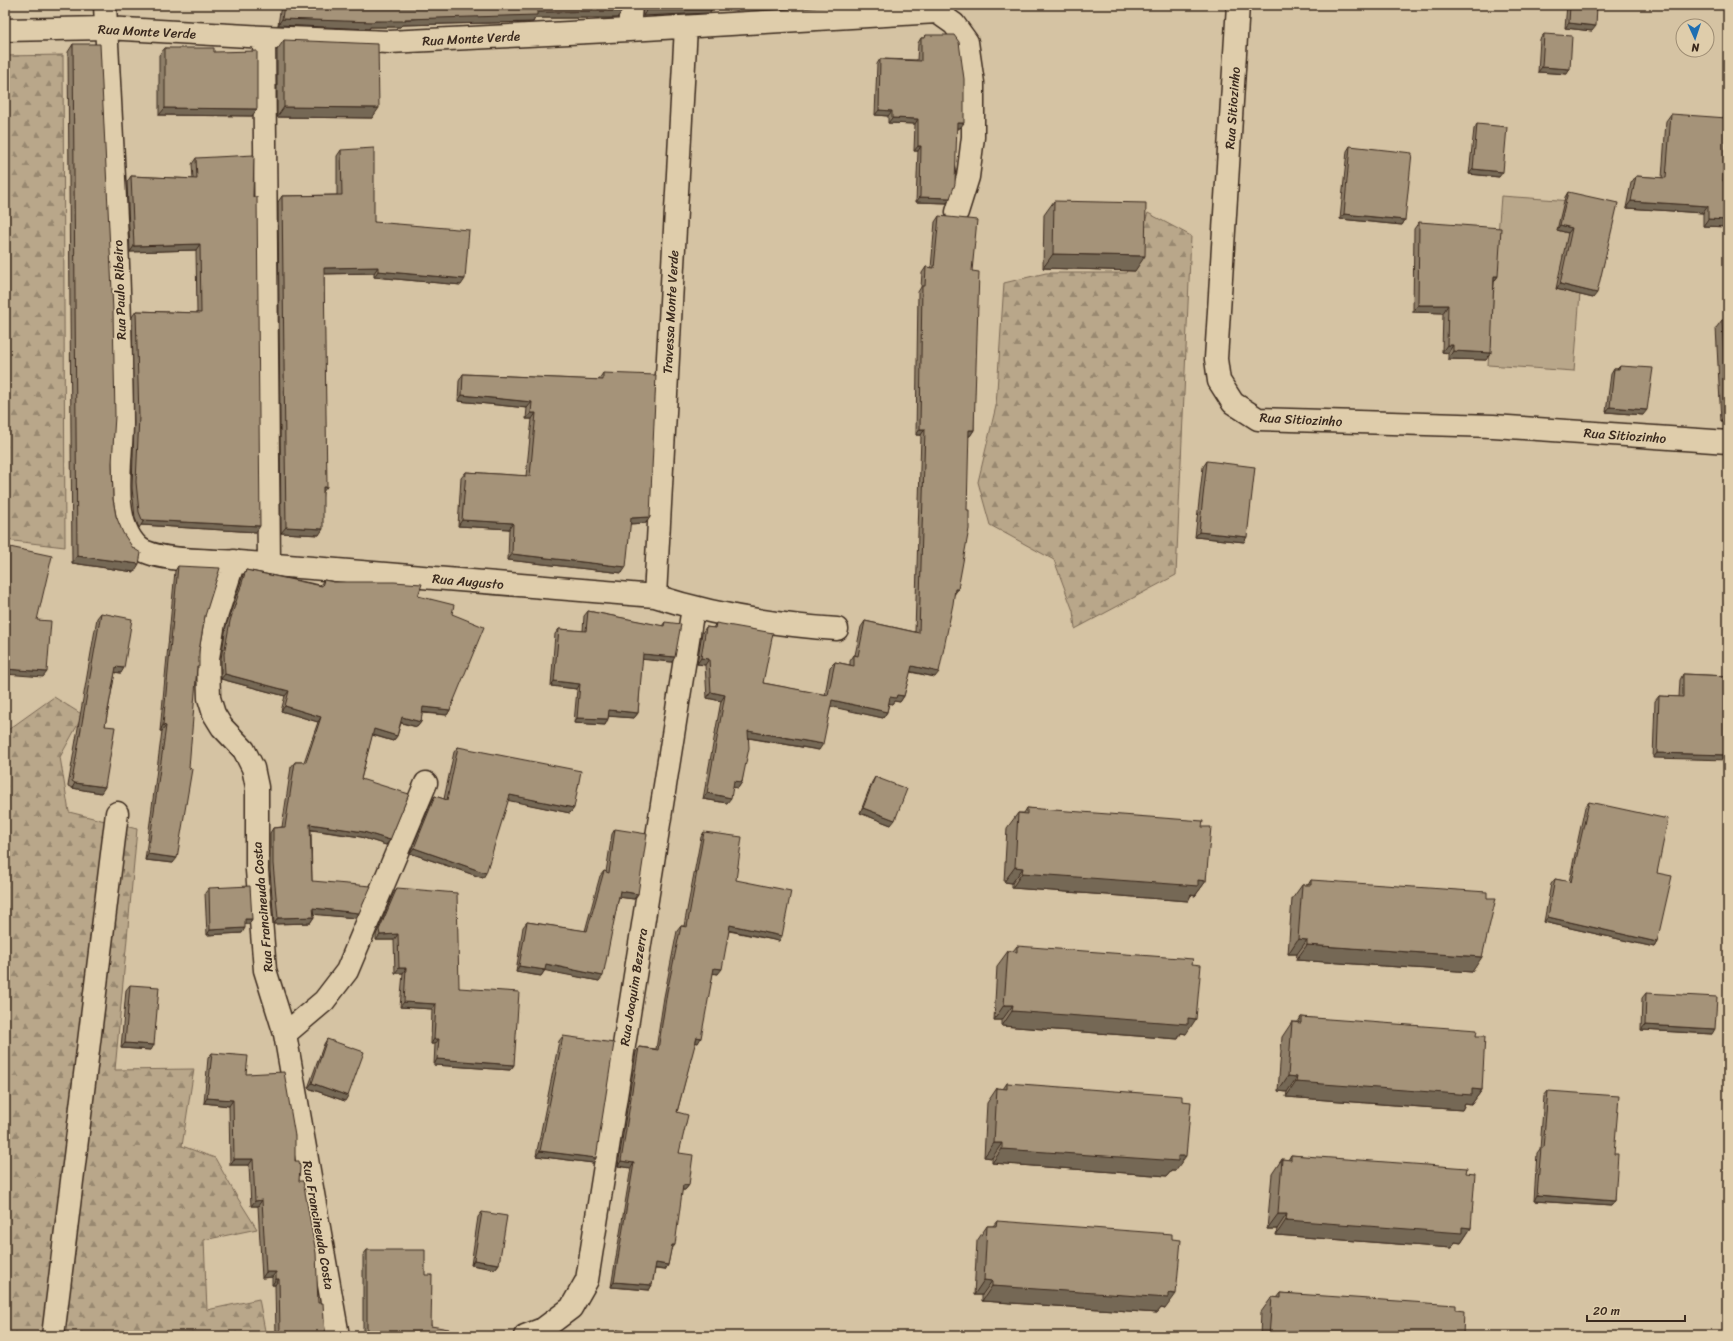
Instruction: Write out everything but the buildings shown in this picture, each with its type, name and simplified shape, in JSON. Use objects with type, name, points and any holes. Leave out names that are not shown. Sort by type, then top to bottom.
[{"type":"street","name":"Rua Paulo Ribeiro","points":[[105,5],[120,292],[122,426],[119,501],[127,532],[139,548],[159,556]]},
{"type":"street","points":[[629,30],[631,5]]},
{"type":"street","name":"Rua Sitiozinho","points":[[1238,5],[1216,359],[1219,381],[1233,403],[1258,419],[1493,426],[1728,442]]},
{"type":"street","name":"Rua Monte Verde","points":[[5,30],[106,28],[389,42],[686,27],[938,8]]},
{"type":"street","points":[[938,8],[954,24],[967,42],[973,83],[973,137],[968,176],[957,212]]},
{"type":"street","name":"Travessa Monte Verde","points":[[655,596],[686,27]]},
{"type":"street","points":[[264,37],[269,564]]},
{"type":"street","name":"Rua Augusto","points":[[159,556],[655,596],[693,608],[774,624],[837,629]]},
{"type":"street","name":"Rua Francineuda Costa","points":[[234,561],[214,623],[208,658],[209,698],[214,714],[222,727],[244,750],[253,768],[256,787],[256,870],[265,970],[285,1034],[338,1336]]},
{"type":"street","name":"Rua Joaquim Bezerra","points":[[525,1336],[543,1329],[571,1308],[587,1280],[693,608]]},
{"type":"street","points":[[285,1034],[324,1001],[347,971],[426,783]]},
{"type":"street","points":[[53,1336],[117,813]]},
{"type":"green space","points":[[63,55],[65,547],[5,540],[5,56]]},
{"type":"green space","points":[[1501,196],[1587,202],[1574,371],[1488,365]]},
{"type":"green space","points":[[1148,213],[1191,236],[1176,575],[1075,629],[1073,611],[1054,560],[990,525],[978,482],[996,406],[1004,283],[1046,273],[1126,273]]},
{"type":"green space","points":[[54,697],[83,715],[60,757],[69,812],[137,829],[115,1070],[194,1069],[182,1146],[215,1158],[257,1229],[204,1240],[207,1310],[259,1299],[266,1336],[5,1336],[5,732]]}]
